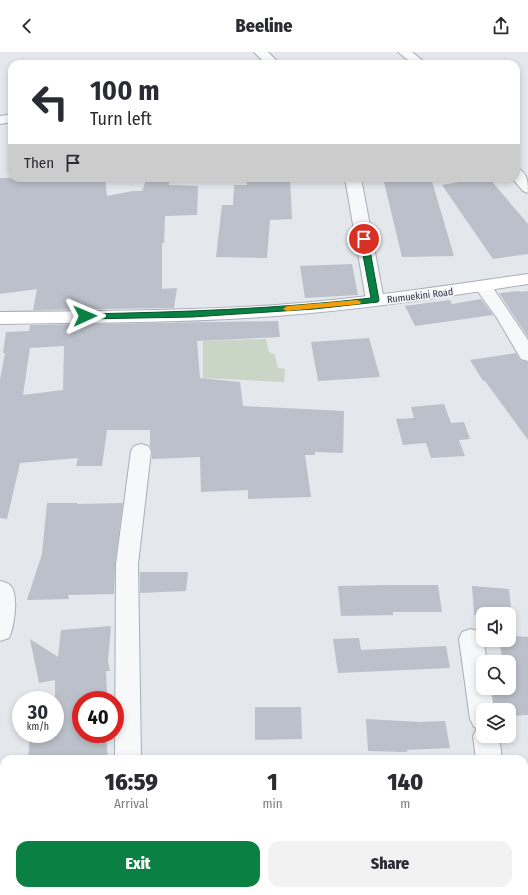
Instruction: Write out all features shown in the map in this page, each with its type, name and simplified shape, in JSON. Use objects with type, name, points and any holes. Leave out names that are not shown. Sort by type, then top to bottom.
[{"type":"street","points":[[260,52],[269,60]]},
{"type":"street","points":[[404,52],[415,60]]},
{"type":"street","points":[[520,178],[528,188]]},
{"type":"street","points":[[354,182],[375,300]]},
{"type":"street","name":"Rumuekini Road","points":[[0,318],[192,315],[314,307],[528,279]]},
{"type":"street","points":[[483,286],[505,317],[528,355]]},
{"type":"street","points":[[128,755],[127,564],[141,451]]},
{"type":"street","points":[[0,590],[4,598],[0,631]]},
{"type":"street","points":[[471,639],[481,703]]},
{"type":"street","points":[[487,743],[488,755]]},
{"type":"green space","points":[[266,339],[269,352],[275,355],[278,368],[285,369],[284,382],[203,378],[203,341]]},
{"type":"building","points":[[0,178],[8,178],[8,182],[105,182],[107,196],[133,191],[142,191],[145,182],[169,182],[169,185],[198,186],[197,215],[165,216],[164,243],[162,243],[162,289],[177,288],[174,308],[33,310],[37,289],[0,294]]},
{"type":"building","points":[[247,182],[290,182],[292,219],[270,220],[267,258],[216,257],[222,205],[233,205],[234,185],[247,185]]},
{"type":"building","points":[[384,182],[432,182],[454,256],[402,257]]},
{"type":"building","points":[[459,182],[492,182],[528,224],[528,254],[493,259],[442,185]]},
{"type":"building","points":[[352,264],[358,295],[305,298],[300,266]]},
{"type":"building","points":[[528,291],[528,337],[499,293]]},
{"type":"building","points":[[481,299],[493,315],[415,326],[405,306],[450,300],[452,304]]},
{"type":"building","points":[[278,321],[280,337],[197,341],[200,378],[240,382],[243,406],[344,411],[343,453],[315,452],[315,455],[305,455],[311,497],[248,499],[248,490],[201,492],[200,457],[152,459],[150,430],[107,430],[102,466],[76,466],[78,458],[20,463],[7,519],[0,518],[0,380],[5,353],[3,353],[6,332],[29,331],[30,325]],"holes":[[[64,346],[63,390],[23,395],[30,348]]]},
{"type":"building","points":[[369,338],[380,377],[318,381],[311,342]]},
{"type":"building","points":[[516,353],[520,360],[528,362],[528,440],[485,381],[483,381],[470,360]]},
{"type":"building","points":[[444,404],[451,423],[464,422],[470,439],[459,440],[465,456],[431,458],[426,443],[403,445],[396,419],[414,418],[411,407]]},
{"type":"building","points":[[47,503],[123,503],[115,564],[114,594],[68,595],[69,599],[27,600],[42,554]]},
{"type":"building","points":[[140,572],[188,572],[186,591],[140,593]]},
{"type":"building","points":[[438,585],[442,612],[393,612],[393,615],[341,616],[338,586]]},
{"type":"building","points":[[472,586],[509,589],[511,607],[476,607],[476,615],[474,615]]},
{"type":"building","points":[[111,626],[108,661],[110,671],[106,671],[107,691],[72,691],[72,743],[107,743],[108,755],[28,755],[29,743],[64,743],[64,691],[55,691],[55,680],[39,683],[30,639],[58,657],[61,630]]},
{"type":"building","points":[[516,636],[528,637],[528,715],[516,716],[516,703],[494,703],[493,695],[516,695],[516,655],[502,655],[500,647],[516,647]]},
{"type":"building","points":[[359,638],[361,650],[446,646],[450,668],[338,673],[333,639]]},
{"type":"building","points":[[255,707],[301,707],[302,739],[255,740]]},
{"type":"building","points":[[366,719],[420,722],[445,721],[450,748],[407,750],[407,752],[368,751]]},
{"type":"slow traffic","points":[[287,309],[357,302]]},
{"type":"route","points":[[85,316],[192,315],[314,307],[375,300],[364,239]]}]
